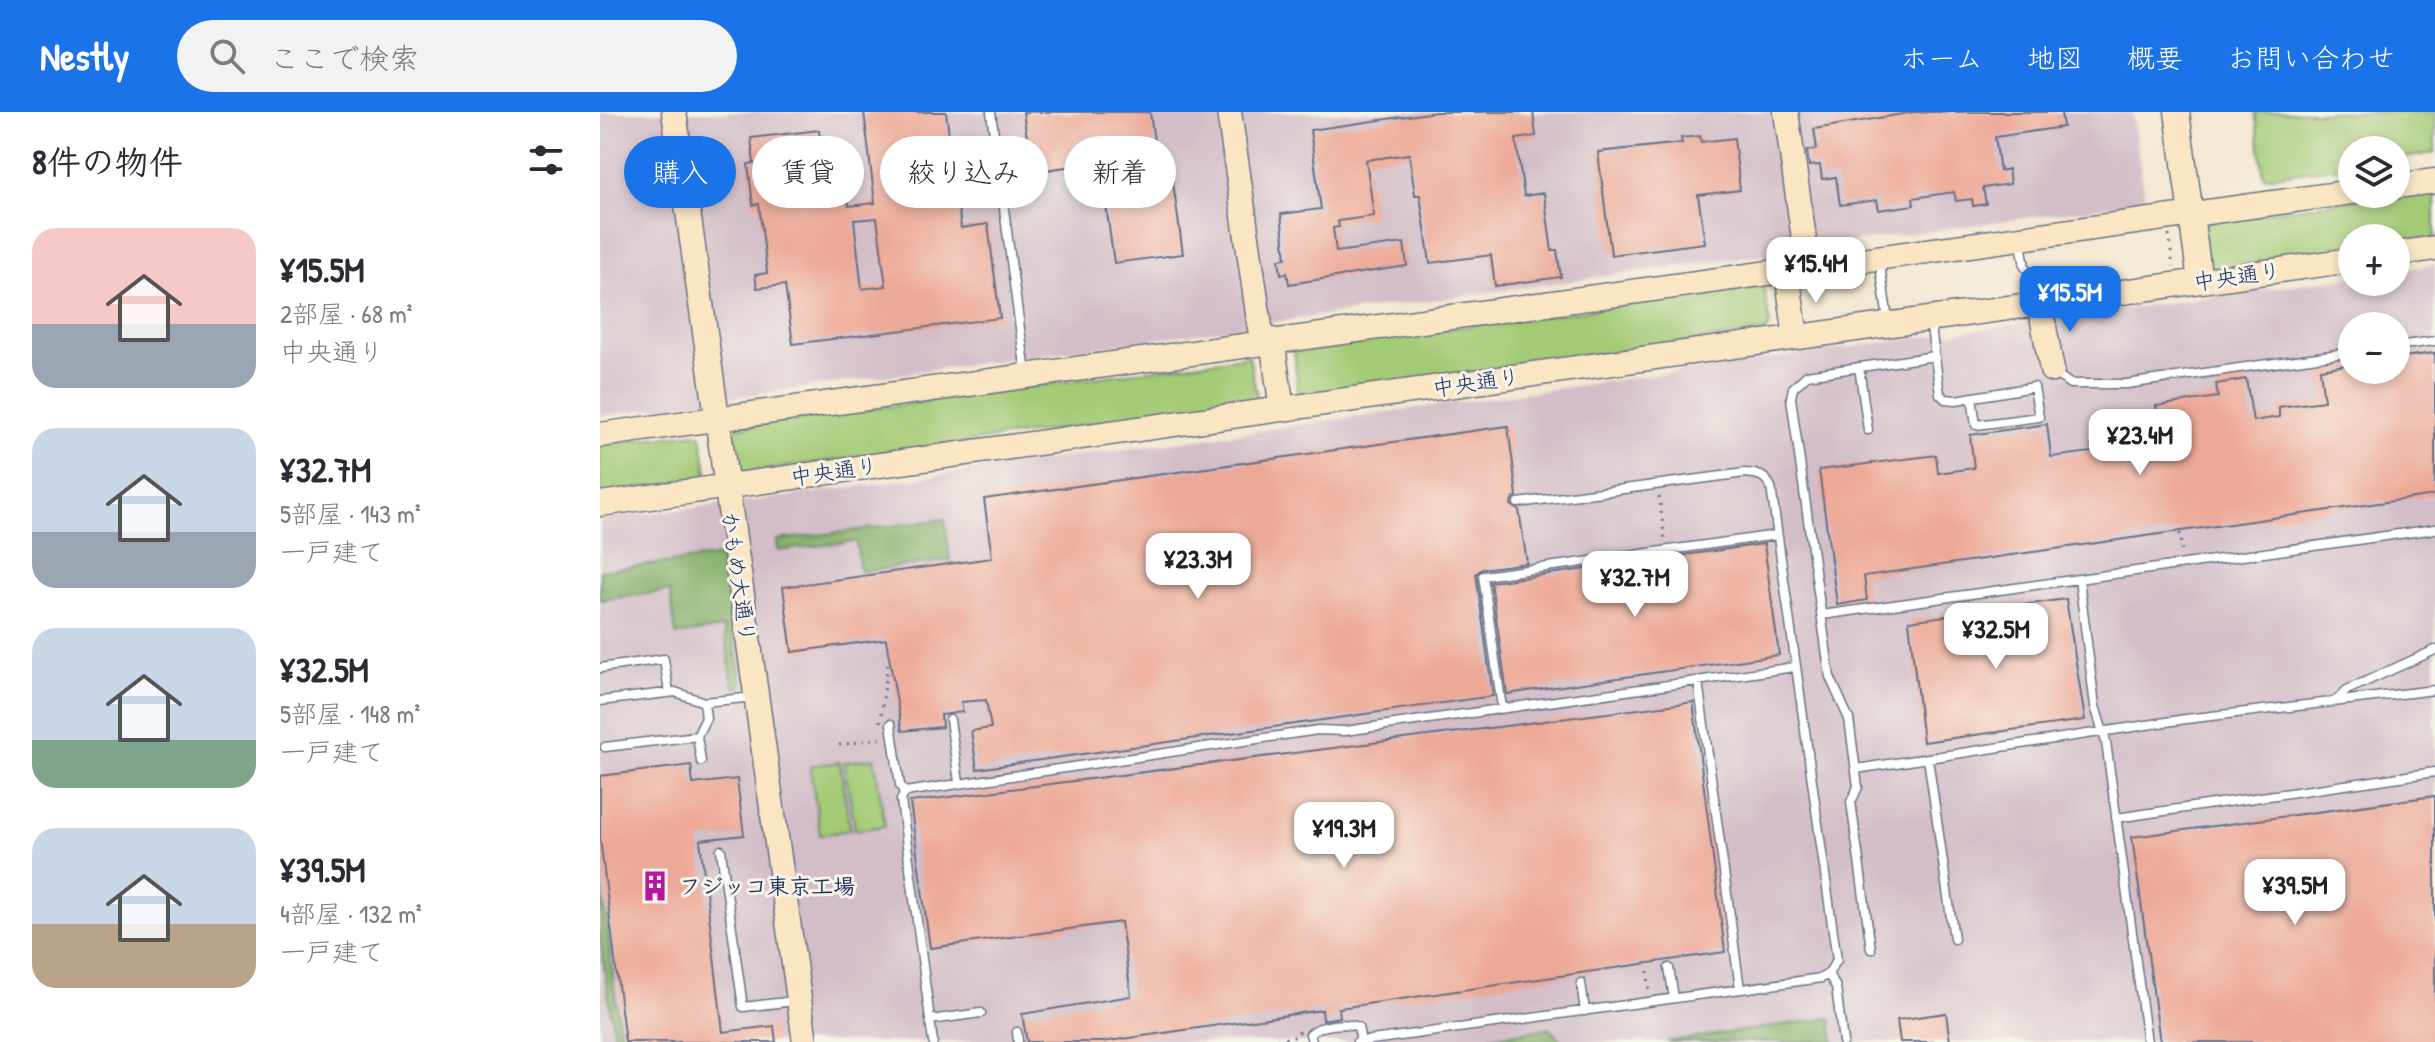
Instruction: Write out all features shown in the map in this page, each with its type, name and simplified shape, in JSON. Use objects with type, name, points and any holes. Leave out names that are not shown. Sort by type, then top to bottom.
[{"type":"street","name":"かもめ大通り","points":[[674,112],[805,1042]]},
{"type":"street","points":[[1229,112],[1267,341],[1282,409]]},
{"type":"street","points":[[1786,112],[1805,246],[1805,257],[1789,287],[1796,337]]},
{"type":"street","points":[[2177,112],[2200,281]]},
{"type":"street","points":[[2410,184],[2435,181]]},
{"type":"street","points":[[600,435],[2338,194]]},
{"type":"street","points":[[2410,252],[2435,248]]},
{"type":"street","name":"中央通り","points":[[600,504],[2338,262]]},
{"type":"street","points":[[2040,305],[2052,370]]},
{"type":"lane","points":[[991,112],[1026,375]]},
{"type":"lane","points":[[2021,237],[2025,267]]},
{"type":"lane","points":[[1879,256],[1889,325]]},
{"type":"lane","points":[[1930,319],[1943,397],[1956,400],[1972,397],[2034,387],[2039,417],[1976,425],[1972,397]]},
{"type":"lane","points":[[2410,344],[2435,341]]},
{"type":"lane","points":[[2052,370],[2070,384],[2127,384],[2338,354]]},
{"type":"lane","points":[[1871,949],[1851,802],[1858,787],[1856,769],[1847,710],[1830,677],[1791,398],[1793,388],[1807,375],[1935,356]]},
{"type":"lane","points":[[1859,367],[1868,430]]},
{"type":"lane","points":[[1312,1042],[1310,1034],[1315,1028],[1350,1024],[1358,1027],[1359,1042],[1821,978],[1828,974],[1837,960],[1771,487],[1767,480],[1759,474],[1745,473],[1518,503]]},
{"type":"lane","points":[[1822,615],[2435,529]]},
{"type":"lane","points":[[1502,708],[1483,576],[1777,535]]},
{"type":"lane","points":[[2079,579],[2095,706],[2103,732],[2147,1042]]},
{"type":"lane","points":[[2333,703],[2347,690],[2435,650]]},
{"type":"lane","points":[[600,668],[664,659],[669,692]]},
{"type":"lane","points":[[904,792],[1318,730],[1345,731],[1795,667]]},
{"type":"lane","points":[[1698,681],[1740,989]]},
{"type":"lane","points":[[1856,769],[2186,719],[2435,690]]},
{"type":"lane","points":[[600,701],[669,692],[704,702],[756,697]]},
{"type":"lane","points":[[701,761],[697,736],[706,718],[704,702]]},
{"type":"lane","points":[[950,720],[959,782]]},
{"type":"lane","points":[[891,724],[900,785],[904,792]]},
{"type":"lane","points":[[605,747],[697,736]]},
{"type":"lane","points":[[1928,758],[1954,939]]},
{"type":"lane","points":[[2116,818],[2435,772]]},
{"type":"lane","points":[[904,792],[901,800],[933,1042]]},
{"type":"lane","points":[[721,850],[743,1007],[799,1000]]},
{"type":"lane","points":[[1669,968],[1674,998]]},
{"type":"lane","points":[[1828,974],[1836,987],[1843,1042]]},
{"type":"lane","points":[[1581,983],[1585,1011]]},
{"type":"lane","points":[[930,1020],[981,1013]]},
{"type":"lane","points":[[1017,1032],[1018,1042]]},
{"type":"lane","points":[[1440,1032],[1442,1042]]},
{"type":"path","points":[[2168,228],[2174,275]]},
{"type":"path","points":[[1659,496],[1666,550]]},
{"type":"path","points":[[2180,533],[2183,556]]},
{"type":"path","points":[[839,745],[885,738],[879,716],[888,662]]},
{"type":"path","points":[[1641,991],[1650,990],[1648,971]]},
{"type":"shaded area","points":[[600,112],[2132,112],[2145,201],[600,416]]},
{"type":"shaded area","points":[[2435,265],[2435,1042],[600,1042],[600,519],[762,500],[2338,279],[2338,296],[2410,296],[2410,269]]},
{"type":"green space","points":[[2255,112],[2435,112],[2435,153],[2410,157],[2410,136],[2338,136],[2338,167],[2264,177]]},
{"type":"green space","points":[[2435,188],[2435,240],[2410,244],[2410,224],[2338,224],[2338,254],[2209,269],[2202,224],[2338,202],[2338,208],[2410,208],[2410,192]]},
{"type":"green space","points":[[1764,288],[1770,324],[1766,331],[1303,396],[1298,392],[1294,350]]},
{"type":"green space","points":[[1249,356],[1257,396],[1254,402],[743,473],[739,469],[736,428]]},
{"type":"green space","points":[[696,433],[701,436],[707,470],[705,478],[600,494],[600,444]]},
{"type":"green space","points":[[945,519],[950,560],[860,572],[856,541],[778,551],[777,540]]},
{"type":"green space","points":[[720,556],[742,685],[739,688],[733,685],[724,628],[676,635],[670,591],[600,600],[600,571]]},
{"type":"green space","points":[[874,758],[885,826],[855,830],[844,762]]},
{"type":"green space","points":[[840,762],[850,830],[820,835],[810,766]]},
{"type":"green space","points":[[600,870],[621,1042],[615,1042],[600,940]]},
{"type":"green space","points":[[1831,1018],[1834,1042],[1666,1042]]},
{"type":"green space","points":[[1549,1028],[1563,1042],[1461,1042]]},
{"type":"building","points":[[864,112],[946,112],[949,136],[880,136],[880,208],[958,208],[961,228],[988,224],[1000,318],[793,344],[785,285],[757,288],[755,275],[767,273],[759,208],[864,208],[864,204],[875,203]],"holes":[[[877,218],[886,286],[862,289],[854,220]]]},
{"type":"building","points":[[1023,112],[1150,112],[1153,136],[1064,136],[1064,167],[1048,170],[1048,136],[1027,136]]},
{"type":"building","points":[[1436,112],[1533,112],[1536,136],[1516,139],[1524,196],[1544,193],[1552,251],[1557,250],[1561,277],[1495,286],[1491,255],[1430,263],[1420,195],[1415,195],[1409,154],[1366,160],[1374,216],[1338,221],[1339,227],[1333,228],[1336,252],[1404,243],[1407,266],[1289,284],[1287,273],[1281,274],[1279,259],[1286,258],[1281,214],[1321,209],[1310,130]]},
{"type":"building","points":[[1914,112],[2061,112],[2063,127],[1995,137],[2000,171],[2008,169],[2010,184],[1983,188],[1986,204],[1973,206],[1972,199],[1956,201],[1954,192],[1913,198],[1914,205],[1879,210],[1877,200],[1840,205],[1836,177],[1822,179],[1820,165],[1809,166],[1807,151],[1817,149],[1814,129]]},
{"type":"building","points":[[819,130],[820,136],[768,136]]},
{"type":"building","points":[[1700,136],[1701,142],[1734,138],[1740,190],[1698,195],[1705,243],[1611,255],[1598,152],[1682,143],[1681,138]]},
{"type":"building","points":[[752,163],[752,197],[748,164]]},
{"type":"building","points":[[1176,204],[1183,254],[1114,263],[1106,208],[1176,208]]},
{"type":"building","points":[[2435,353],[2435,495],[1864,576],[1867,600],[1837,605],[1819,470],[1936,455],[1938,473],[1974,468],[1970,435],[2047,424],[2051,457],[2092,452],[2091,445],[2161,435],[2156,406],[2218,397],[2216,384],[2246,379],[2253,421],[2279,417],[2279,407],[2324,401],[2320,369],[2338,366],[2338,384],[2410,384],[2410,356]]},
{"type":"building","points":[[1508,426],[1517,496],[1511,505],[1519,510],[1527,563],[1482,569],[1476,574],[1493,696],[977,769],[971,731],[991,728],[986,700],[961,702],[963,712],[941,715],[942,727],[902,731],[886,639],[792,652],[783,587],[992,558],[984,499]]},
{"type":"building","points":[[1764,544],[1779,655],[1507,694],[1491,582]]},
{"type":"building","points":[[2066,599],[2085,720],[1923,742],[1909,621]]},
{"type":"building","points":[[1693,702],[1725,952],[1339,1008],[1340,1017],[1323,1020],[1322,1010],[1102,1042],[1027,1042],[1022,1014],[1131,996],[1121,922],[930,948],[910,802]]},
{"type":"building","name":"フジッコ東京工場","points":[[691,765],[693,784],[737,779],[744,835],[700,840],[723,1032],[774,1026],[776,1042],[625,1042],[600,838],[600,776]]},
{"type":"building","points":[[2435,796],[2435,1042],[2160,1042],[2132,837]]},
{"type":"building","points":[[1946,1013],[1950,1042],[1900,1042],[1897,1020]]},
{"type":"place","name":"フジッコ東京工場","points":[[655,886]]}]
